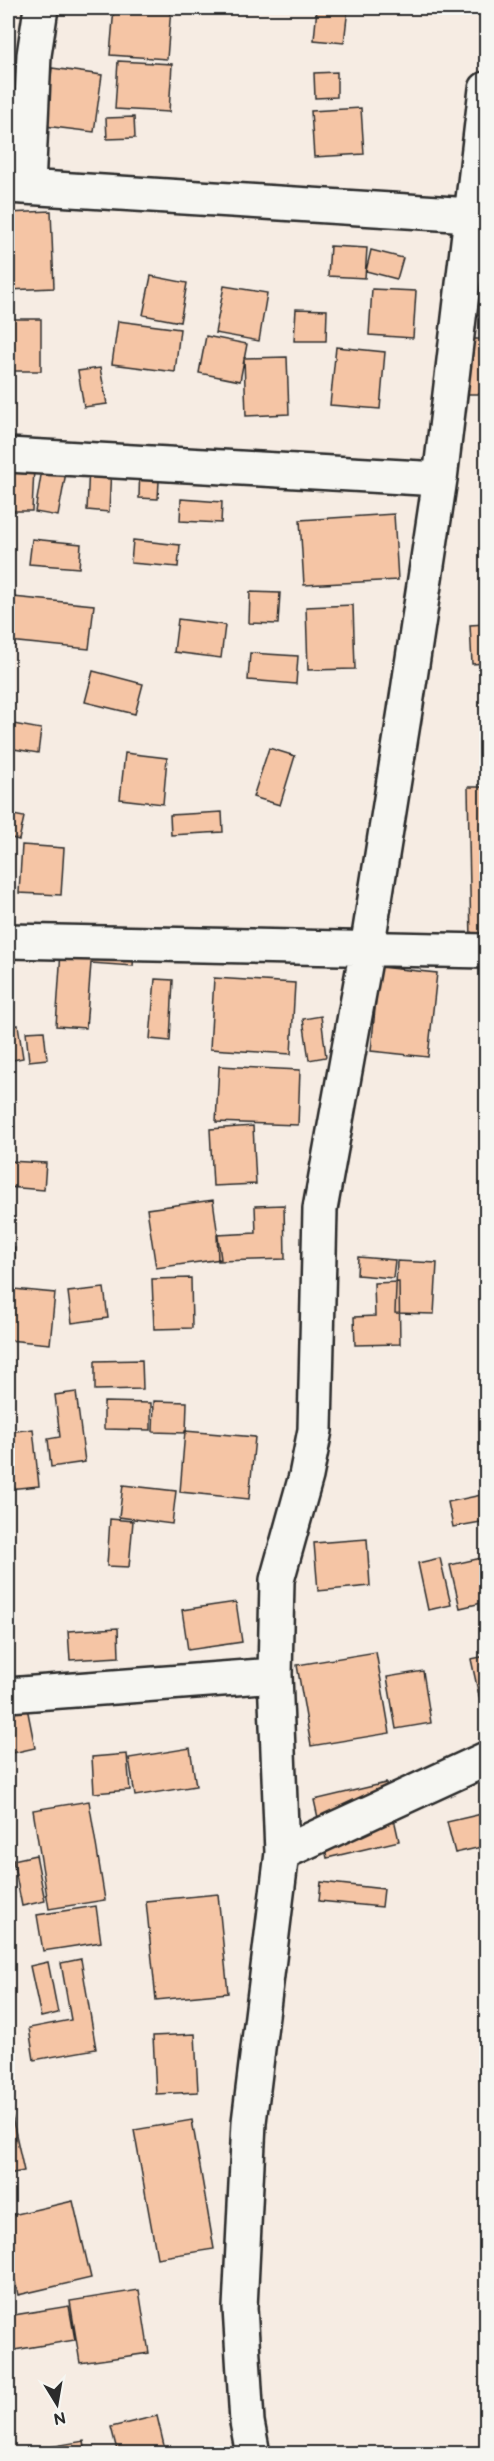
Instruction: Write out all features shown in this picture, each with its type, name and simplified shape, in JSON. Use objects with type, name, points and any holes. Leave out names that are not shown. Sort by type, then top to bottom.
[{"type":"street","points":[[40,8],[18,186],[471,215]]},
{"type":"street","points":[[253,2454],[247,2422],[240,2308],[249,2122],[282,1853],[275,1675],[277,1580],[306,1476],[315,1430],[320,1209],[367,949],[440,479],[486,89]]},
{"type":"street","points":[[8,455],[440,479]]},
{"type":"street","points":[[8,941],[486,951]]},
{"type":"street","points":[[8,1695],[275,1675]]},
{"type":"street","points":[[282,1853],[486,1759]]},
{"type":"building","points":[[114,8],[171,8],[167,59],[110,55]]},
{"type":"building","points":[[317,8],[348,8],[344,43],[314,40]]},
{"type":"building","points":[[118,61],[172,64],[169,112],[115,109]]},
{"type":"building","points":[[52,68],[102,75],[94,132],[45,126]]},
{"type":"building","points":[[337,72],[337,97],[315,98],[314,73]]},
{"type":"building","points":[[361,108],[364,154],[314,157],[311,111]]},
{"type":"building","points":[[134,117],[135,138],[107,139],[106,118]]},
{"type":"building","points":[[51,211],[54,288],[8,290],[8,213]]},
{"type":"building","points":[[330,246],[367,248],[365,278],[328,276]]},
{"type":"building","points":[[371,250],[403,258],[397,279],[366,271]]},
{"type":"building","points":[[477,266],[486,266],[486,315],[474,314]]},
{"type":"building","points":[[151,276],[187,283],[180,322],[143,315]]},
{"type":"building","points":[[224,286],[267,293],[259,341],[215,333]]},
{"type":"building","points":[[372,289],[416,291],[413,338],[369,335]]},
{"type":"building","points":[[296,309],[327,310],[326,341],[294,341]]},
{"type":"building","points":[[12,319],[41,319],[41,371],[11,371]]},
{"type":"building","points":[[118,321],[180,329],[175,372],[112,364]]},
{"type":"building","points":[[206,336],[247,344],[240,381],[199,373]]},
{"type":"building","points":[[466,339],[486,339],[486,394],[467,394]]},
{"type":"building","points":[[336,347],[385,352],[380,409],[330,405]]},
{"type":"building","points":[[287,357],[289,414],[246,416],[244,358]]},
{"type":"building","points":[[100,368],[107,404],[84,407],[78,371]]},
{"type":"building","points":[[43,463],[67,467],[58,516],[35,512]]},
{"type":"building","points":[[140,463],[160,464],[158,499],[139,498]]},
{"type":"building","points":[[89,465],[111,466],[109,512],[87,510]]},
{"type":"building","points":[[8,468],[34,468],[32,511],[8,511]]},
{"type":"building","points":[[181,499],[222,502],[221,523],[180,521]]},
{"type":"building","points":[[394,514],[398,580],[304,585],[300,520]]},
{"type":"building","points":[[32,539],[81,544],[79,568],[29,564]]},
{"type":"building","points":[[133,540],[180,545],[178,567],[131,563]]},
{"type":"building","points":[[250,592],[280,593],[278,624],[249,623]]},
{"type":"building","points":[[13,597],[94,605],[89,649],[8,641]]},
{"type":"building","points":[[353,605],[355,669],[308,670],[306,607]]},
{"type":"building","points":[[178,619],[225,625],[221,658],[174,652]]},
{"type":"building","points":[[486,624],[486,663],[472,664],[470,625]]},
{"type":"building","points":[[250,653],[298,656],[296,684],[248,680]]},
{"type":"building","points":[[93,671],[143,684],[135,714],[85,702]]},
{"type":"building","points":[[8,723],[41,729],[38,753],[8,748]]},
{"type":"building","points":[[269,748],[295,756],[280,805],[253,797]]},
{"type":"building","points":[[125,753],[167,758],[163,804],[120,799]]},
{"type":"building","points":[[468,787],[486,787],[486,941],[471,941]]},
{"type":"building","points":[[222,812],[223,832],[171,835],[170,815]]},
{"type":"building","points":[[8,814],[24,817],[19,840],[8,837]]},
{"type":"building","points":[[22,845],[64,848],[61,895],[19,893]]},
{"type":"building","points":[[62,936],[135,941],[133,966],[91,963],[86,1028],[56,1026]]},
{"type":"building","points":[[379,967],[437,973],[428,1057],[371,1051]]},
{"type":"building","points":[[214,978],[295,983],[291,1054],[210,1049]]},
{"type":"building","points":[[155,979],[173,980],[170,1041],[150,1039]]},
{"type":"building","points":[[321,1016],[326,1057],[309,1060],[303,1019]]},
{"type":"building","points":[[18,1025],[23,1058],[8,1061],[8,1027]]},
{"type":"building","points":[[44,1031],[47,1059],[29,1061],[26,1032]]},
{"type":"building","points":[[219,1066],[300,1070],[298,1125],[216,1122]]},
{"type":"building","points":[[253,1126],[256,1184],[213,1186],[210,1129]]},
{"type":"building","points":[[8,1161],[46,1163],[44,1190],[8,1187]]},
{"type":"building","points":[[213,1200],[221,1259],[156,1268],[147,1209]]},
{"type":"building","points":[[284,1205],[285,1259],[218,1261],[217,1235],[256,1233],[255,1206]]},
{"type":"building","points":[[8,1248],[15,1248],[14,1276],[8,1276]]},
{"type":"building","points":[[358,1257],[395,1260],[393,1278],[357,1275]]},
{"type":"building","points":[[397,1261],[437,1263],[434,1314],[395,1313]]},
{"type":"building","points":[[191,1278],[192,1328],[154,1329],[152,1279]]},
{"type":"building","points":[[399,1282],[400,1344],[355,1345],[354,1317],[375,1316],[374,1283]]},
{"type":"building","points":[[104,1288],[108,1318],[72,1323],[68,1292]]},
{"type":"building","points":[[13,1289],[55,1293],[50,1344],[8,1340]]},
{"type":"building","points":[[142,1360],[143,1389],[95,1390],[95,1361]]},
{"type":"building","points":[[76,1392],[85,1462],[51,1467],[48,1439],[60,1437],[55,1395]]},
{"type":"building","points":[[154,1401],[187,1402],[186,1433],[153,1432]]},
{"type":"building","points":[[104,1402],[151,1403],[151,1430],[104,1429]]},
{"type":"building","points":[[33,1429],[39,1486],[8,1489],[8,1432]]},
{"type":"building","points":[[185,1431],[255,1437],[249,1499],[180,1492]]},
{"type":"building","points":[[123,1485],[176,1491],[172,1524],[119,1517]]},
{"type":"building","points":[[486,1494],[486,1521],[453,1527],[448,1502]]},
{"type":"building","points":[[110,1519],[133,1521],[129,1567],[107,1566]]},
{"type":"building","points":[[367,1539],[370,1586],[318,1591],[314,1543]]},
{"type":"building","points":[[486,1557],[486,1602],[460,1608],[450,1565]]},
{"type":"building","points":[[440,1558],[451,1605],[428,1610],[418,1563]]},
{"type":"building","points":[[236,1602],[242,1642],[188,1650],[182,1610]]},
{"type":"building","points":[[118,1628],[119,1657],[70,1660],[68,1631]]},
{"type":"building","points":[[376,1652],[390,1733],[311,1746],[297,1665]]},
{"type":"building","points":[[486,1656],[486,1703],[481,1705],[471,1659]]},
{"type":"building","points":[[423,1671],[431,1723],[396,1729],[387,1677]]},
{"type":"building","points":[[23,1687],[35,1748],[8,1754],[8,1690]]},
{"type":"building","points":[[190,1748],[196,1786],[135,1796],[129,1758]]},
{"type":"building","points":[[127,1754],[130,1790],[94,1793],[92,1757]]},
{"type":"building","points":[[386,1783],[399,1841],[327,1858],[314,1800]]},
{"type":"building","points":[[89,1801],[105,1900],[49,1909],[33,1810]]},
{"type":"building","points":[[486,1813],[486,1846],[455,1853],[447,1822]]},
{"type":"building","points":[[36,1855],[45,1901],[22,1906],[13,1860]]},
{"type":"building","points":[[321,1882],[384,1889],[382,1907],[319,1901]]},
{"type":"building","points":[[218,1894],[228,1993],[156,2000],[146,1901]]},
{"type":"building","points":[[96,1906],[101,1942],[43,1951],[37,1915]]},
{"type":"building","points":[[81,1959],[96,2049],[34,2060],[29,2028],[71,2020],[61,1963]]},
{"type":"building","points":[[48,1962],[58,2013],[41,2017],[30,1966]]},
{"type":"building","points":[[195,2034],[198,2092],[156,2094],[153,2036]]},
{"type":"building","points":[[12,2117],[24,2171],[8,2174],[8,2118]]},
{"type":"building","points":[[192,2120],[214,2249],[157,2258],[134,2130]]},
{"type":"building","points":[[73,2201],[91,2278],[18,2295],[8,2250],[8,2216]]},
{"type":"building","points":[[139,2290],[149,2353],[80,2363],[70,2301]]},
{"type":"building","points":[[69,2306],[75,2340],[8,2351],[8,2316]]},
{"type":"building","points":[[157,2416],[166,2454],[118,2454],[111,2427]]},
{"type":"building","points":[[84,2441],[86,2454],[44,2454],[43,2448]]}]
